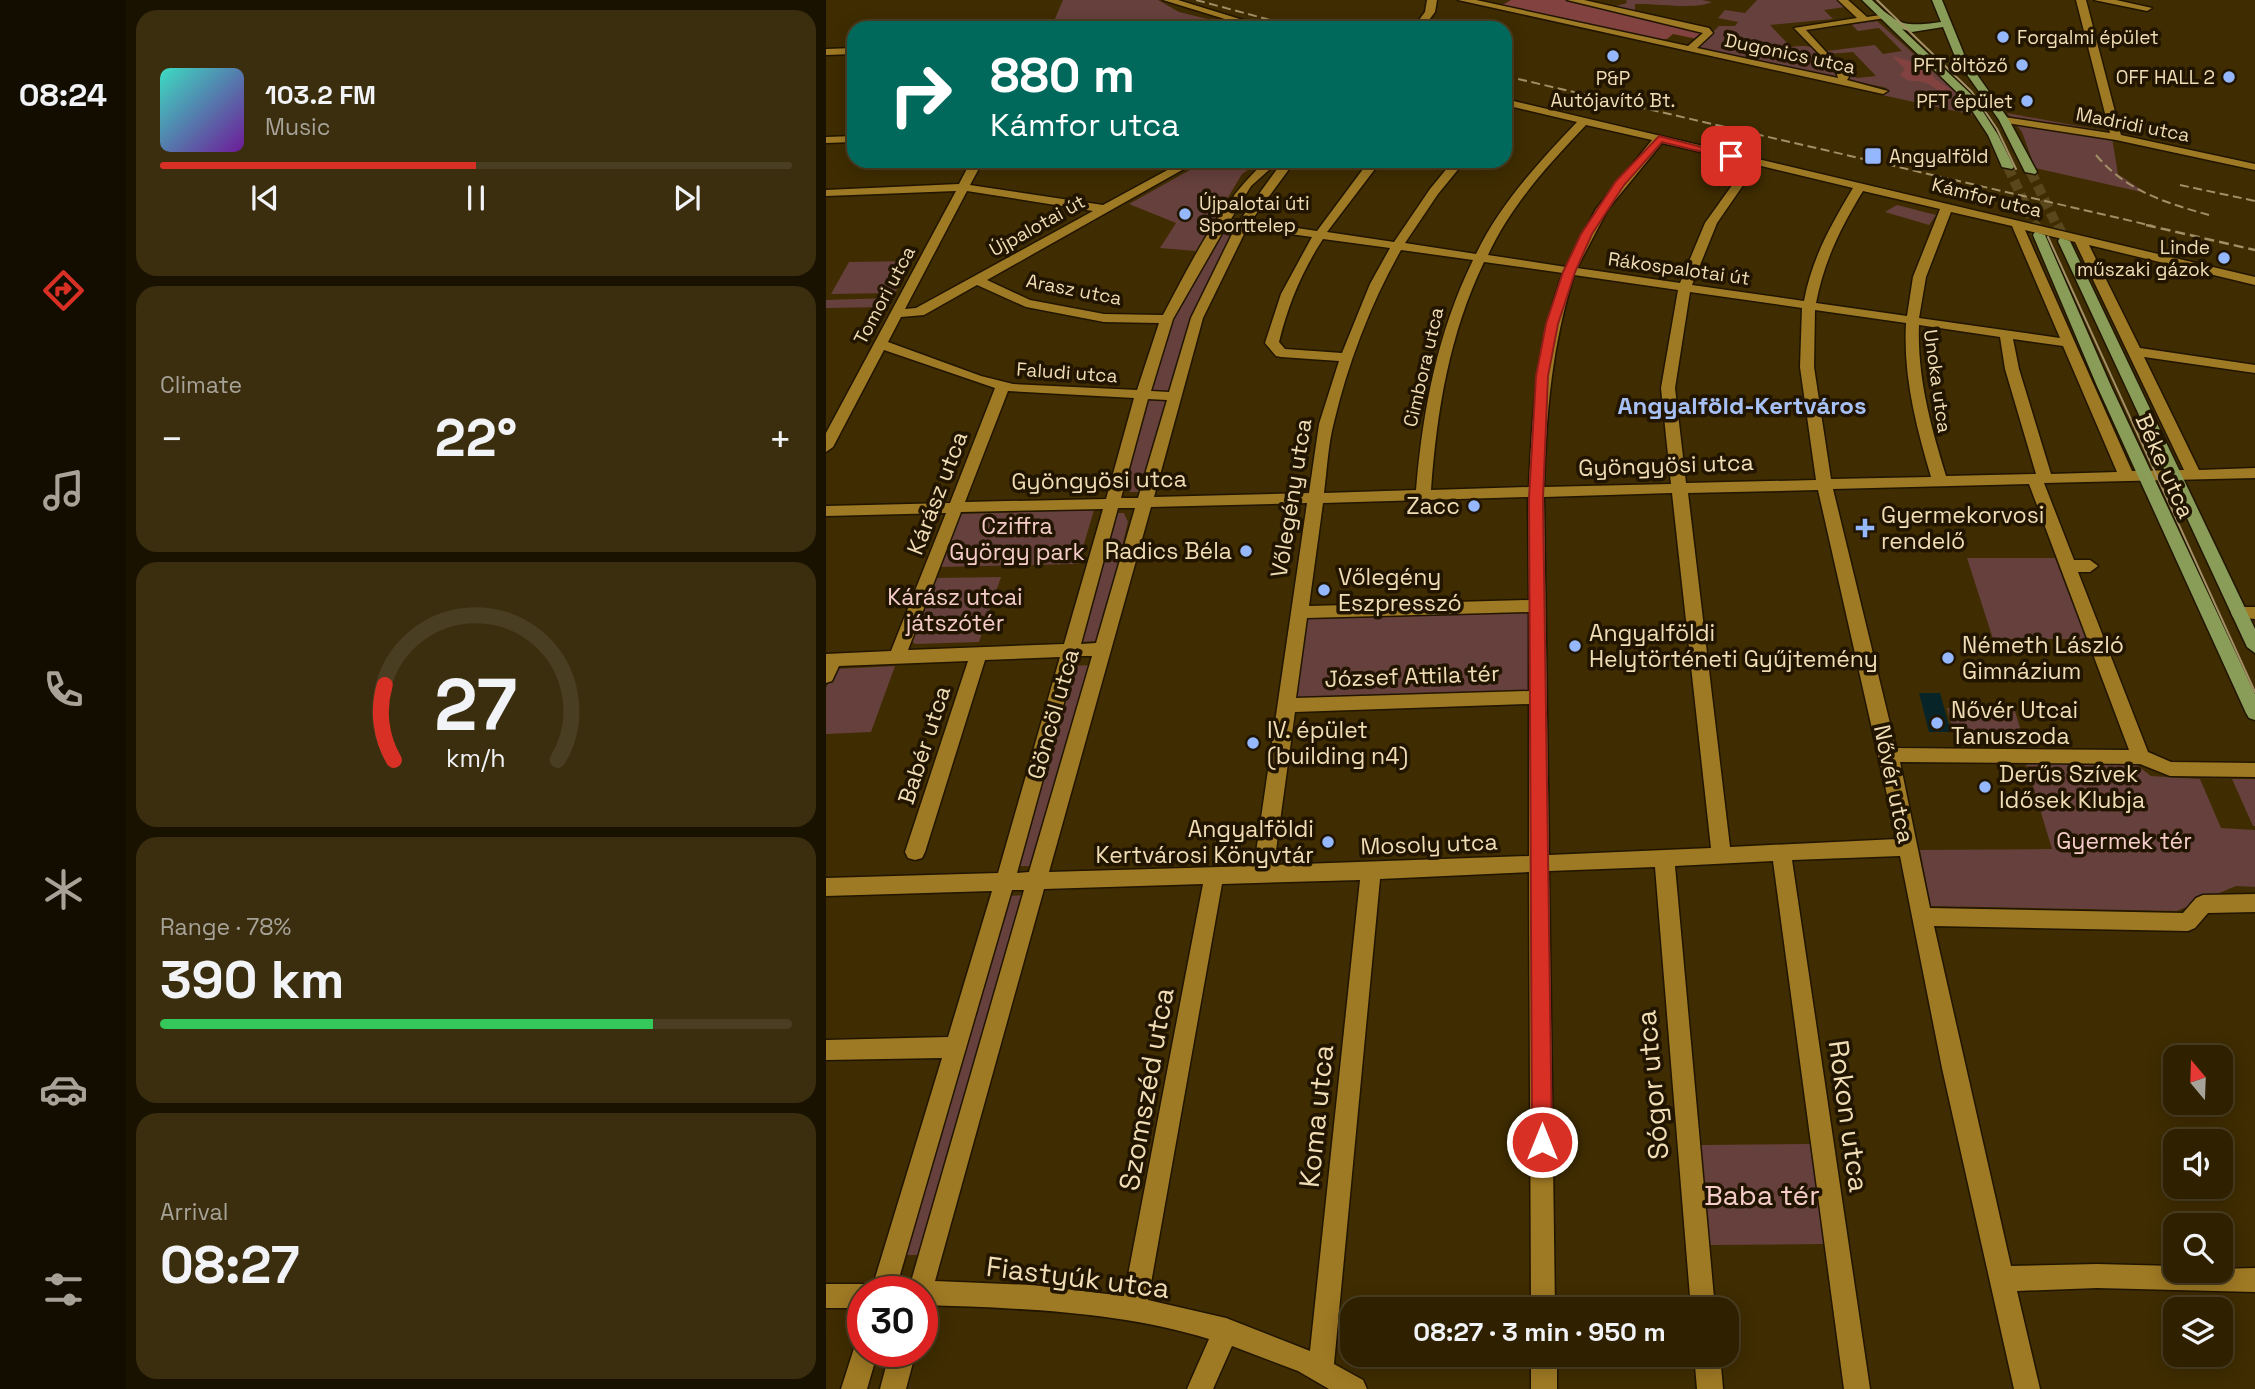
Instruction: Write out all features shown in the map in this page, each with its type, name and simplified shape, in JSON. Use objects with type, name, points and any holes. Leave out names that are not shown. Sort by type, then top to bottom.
[{"type":"main road","points":[[1867,0],[1949,75],[1978,110],[2008,167]]},
{"type":"main road","points":[[1937,0],[1961,59],[2004,120],[2031,172]]},
{"type":"main road","points":[[1888,17],[1909,29],[1947,24]]},
{"type":"main road","name":"Béke utca","points":[[2039,235],[2255,713]]},
{"type":"main road","name":"Béke utca","points":[[2064,241],[2173,475],[2247,613],[2255,647]]},
{"type":"street","points":[[1168,0],[1240,21]]},
{"type":"street","points":[[1423,21],[1430,12],[1432,0]]},
{"type":"street","name":"Dugonics utca","points":[[1463,0],[1883,91]]},
{"type":"street","name":"Dugonics utca","points":[[1572,0],[1706,30],[1708,33],[1690,49]]},
{"type":"street","points":[[1843,0],[1865,20]]},
{"type":"street","points":[[2081,0],[2116,137]]},
{"type":"street","points":[[2099,0],[2132,3],[2147,8]]},
{"type":"street","points":[[1841,82],[1844,78],[1840,70],[1799,28],[1888,17]]},
{"type":"street","points":[[826,66],[832,51]]},
{"type":"street","name":"Kámfor utca","points":[[1512,104],[2255,281]]},
{"type":"street","name":"Madridi utca","points":[[2004,120],[2116,137],[2255,167]]},
{"type":"street","name":"Cimbora utca","points":[[1423,495],[1426,433],[1453,313],[1478,259],[1522,188],[1584,121]]},
{"type":"street","points":[[826,140],[847,139]]},
{"type":"street","points":[[1543,1297],[1536,492],[1542,376],[1552,324],[1569,272],[1600,211],[1659,139]]},
{"type":"street","points":[[1721,853],[1668,388],[1672,345],[1684,289],[1706,232],[1754,162]]},
{"type":"street","name":"Tomori utca","points":[[826,447],[972,168]]},
{"type":"street","name":"Újpalotai út","points":[[897,313],[919,312],[1179,168]]},
{"type":"street","name":"Göncöl utca","points":[[888,1276],[1006,881],[1142,396],[1167,319],[1247,184],[1265,168]]},
{"type":"street","name":"Göncöl utca","points":[[926,1276],[1197,318],[1243,224],[1284,168]]},
{"type":"street","points":[[1345,357],[1281,353],[1272,343],[1294,283],[1319,237],[1370,168]]},
{"type":"street","name":"Vőlegény utca","points":[[1262,874],[1326,424],[1345,357],[1371,290],[1417,211],[1454,168]]},
{"type":"street","name":"Nővér utca","points":[[1860,186],[1831,234],[1815,274],[1809,306],[1807,367],[1824,484],[1889,755],[1953,1068],[2026,1389]]},
{"type":"street","points":[[826,192],[962,187],[1104,209]]},
{"type":"street","name":"Unoka utca","points":[[1940,481],[1924,429],[1910,321],[1917,282],[1947,207]]},
{"type":"street","points":[[1227,215],[1229,220],[1243,224]]},
{"type":"street","name":"Béke utca","points":[[2017,223],[2126,475]]},
{"type":"street","points":[[1218,229],[1243,224]]},
{"type":"street","name":"Rákospalotai út","points":[[1243,224],[2068,343]]},
{"type":"street","name":"Béke utca","points":[[2080,239],[2194,475]]},
{"type":"street","name":"Arasz utca","points":[[977,280],[1039,305],[1104,318],[1167,319]]},
{"type":"street","points":[[2006,334],[2039,478],[2066,566],[2141,757]]},
{"type":"street","name":"Faludi utca","points":[[880,344],[1003,386],[1174,396]]},
{"type":"street","points":[[2136,352],[2255,369]]},
{"type":"street","name":"Kárász utca","points":[[898,655],[1003,386]]},
{"type":"street","name":"Gyöngyösi utca","points":[[826,511],[2255,473]]},
{"type":"street","points":[[2066,566],[2090,566]]},
{"type":"street","points":[[1298,612],[1537,606]]},
{"type":"street","name":"Babér utca","points":[[826,676],[829,659],[1102,649]]},
{"type":"street","name":"Babér utca","points":[[915,852],[979,653]]},
{"type":"street","name":"József Attila tér","points":[[1287,705],[1538,697]]},
{"type":"street","points":[[1889,755],[2141,757],[2170,769],[2255,770]]},
{"type":"street","name":"Mosoly utca","points":[[826,887],[1370,871],[1907,846]]},
{"type":"street","name":"Rokon utca","points":[[1781,851],[1857,1389]]},
{"type":"street","name":"Sógor utca","points":[[1664,856],[1702,1297]]},
{"type":"street","name":"Koma utca","points":[[1321,1367],[1370,871]]},
{"type":"street","name":"Szomszéd utca","points":[[1131,1310],[1139,1292],[1214,876]]},
{"type":"street","points":[[1923,917],[2188,922],[2203,904],[2255,904]]},
{"type":"street","points":[[826,1050],[956,1047]]},
{"type":"street","points":[[2001,1279],[2097,1276],[2255,1280]]},
{"type":"street","name":"Fiastyúk utca","points":[[938,1293],[1051,1299],[1131,1310],[1226,1331],[1321,1367],[1354,1389]]},
{"type":"street","points":[[826,1296],[847,1296]]},
{"type":"street","points":[[1199,1389],[1226,1331]]},
{"type":"street","points":[[854,1389],[860,1367]]},
{"type":"street","points":[[893,1389],[899,1367]]},
{"type":"street","points":[[1544,1367],[1544,1389]]},
{"type":"street","points":[[1708,1367],[1710,1389]]},
{"type":"green space","points":[[1063,0],[1158,0],[1179,12],[1216,21],[1054,21]]},
{"type":"green space","points":[[1626,0],[1712,2],[1686,6],[1635,4],[1635,11],[1616,6],[1627,3]]},
{"type":"green space","points":[[1757,0],[1838,0],[1845,7],[1824,10],[1833,19],[1770,25],[1791,47],[1808,46],[1823,55],[1821,59],[1837,70],[1839,80],[1696,49],[1719,26],[1735,26],[1738,22],[1718,18],[1725,10],[1745,13]]},
{"type":"green space","points":[[1877,21],[1954,90],[1973,115],[1882,95],[1887,88],[1846,79],[1843,71],[1849,70],[1857,78],[1876,76],[1853,52],[1830,54],[1827,51],[1875,45],[1883,54],[1902,51],[1879,28],[1858,31],[1851,24]]},
{"type":"green space","points":[[2007,113],[2111,132],[2118,174],[2146,193],[2035,168],[2022,132]]},
{"type":"green space","name":"Újpalotai úti Sporttelep","points":[[1193,168],[1251,168],[1242,174],[1196,251],[1160,248],[1176,223],[1129,204]]},
{"type":"green space","points":[[1897,205],[1936,215],[1929,225],[1885,212]]},
{"type":"green space","points":[[1239,226],[1172,395],[1146,394],[1171,316],[1225,228]]},
{"type":"green space","points":[[911,261],[895,293],[831,294],[849,262]]},
{"type":"green space","points":[[890,298],[885,307],[826,308],[826,300]]},
{"type":"green space","points":[[1145,398],[1171,399],[1142,492],[1130,492],[1127,485]]},
{"type":"green space","name":"Cziffra György park","points":[[1094,510],[1078,564],[938,567],[958,514]]},
{"type":"green space","points":[[1114,513],[1124,513],[1128,522],[1099,641],[1078,642]]},
{"type":"green space","points":[[1967,558],[2055,558],[2086,639],[1993,639]]},
{"type":"green space","name":"Kárász utcai játszótér","points":[[1001,577],[979,642],[915,644],[910,640],[934,578]]},
{"type":"green space","points":[[1531,608],[1531,694],[1292,701],[1302,615]]},
{"type":"green space","points":[[1092,665],[1036,866],[1015,866],[1071,666]]},
{"type":"green space","points":[[895,666],[871,732],[826,734],[826,688],[834,669]]},
{"type":"green space","points":[[1947,708],[2014,708],[2022,734],[1954,734]]},
{"type":"green space","name":"Gyermek tér","points":[[2025,760],[2133,762],[2151,776],[2200,779],[2221,828],[2255,830],[2255,887],[2236,886],[2177,911],[1931,906],[1920,850],[2052,849]]},
{"type":"green space","points":[[2232,779],[2255,779],[2255,826],[2253,826]]},
{"type":"green space","points":[[1028,895],[925,1255],[904,1255],[1006,896]]},
{"type":"green space","name":"Baba tér","points":[[1810,1144],[1824,1244],[1709,1245],[1701,1145]]},
{"type":"shaded area","points":[[1511,0],[1567,0],[1704,32],[1697,39],[1673,34],[1667,39],[1652,41],[1499,7]]},
{"type":"shaded area","points":[[1892,56],[1927,66],[1935,79],[1952,90],[1951,95],[1926,83],[1903,78],[1900,75],[1905,69]]},
{"type":"water","points":[[1919,693],[1940,693],[1951,732],[1929,732]]},
{"type":"tunnel","points":[[2008,167],[2035,226]]},
{"type":"tunnel","points":[[2031,172],[2057,226]]},
{"type":"tunnel","points":[[2034,225],[2039,235]]},
{"type":"tunnel","points":[[2056,225],[2064,241]]},
{"type":"tram line","points":[[1877,0],[1972,92],[1997,129],[2016,169]]},
{"type":"tram line","points":[[2048,237],[2255,692]]},
{"type":"railway","points":[[1196,0],[1274,21]]},
{"type":"railway","points":[[1512,78],[2153,226]]},
{"type":"railway","points":[[2096,155],[2120,178],[2134,187],[2177,206],[2209,215]]},
{"type":"railway","points":[[2180,185],[2255,201]]},
{"type":"railway","points":[[2146,225],[2255,250]]},
{"type":"place","name":"Forgalmi épület","points":[[2003,37]]},
{"type":"place","name":"P&P Autójavító Bt.","points":[[1613,56]]},
{"type":"place","name":"PFT öltöző","points":[[2022,65]]},
{"type":"place","name":"OFF HALL 2","points":[[2229,77]]},
{"type":"place","name":"PFT épület","points":[[2027,101]]},
{"type":"place","name":"Angyalföld","points":[[1873,156]]},
{"type":"place","name":"Újpalotai úti Sporttelep","points":[[1185,214]]},
{"type":"place","name":"Linde műszaki gázok","points":[[2224,258]]},
{"type":"place","name":"Zacc","points":[[1474,506]]},
{"type":"place","name":"Gyermekorvosi rendelő","points":[[1865,528]]},
{"type":"place","name":"Radics Béla","points":[[1246,551]]},
{"type":"place","name":"Vőlegény Eszpresszó","points":[[1324,590]]},
{"type":"place","name":"Angyalföldi Helytörténeti Gyűjtemény","points":[[1575,646]]},
{"type":"place","name":"Németh László Gimnázium","points":[[1948,658]]},
{"type":"place","name":"Nővér Utcai Tanuszoda","points":[[1937,723]]},
{"type":"place","name":"IV. épület (building n4)","points":[[1253,743]]},
{"type":"place","name":"Derűs Szívek Idősek Klubja","points":[[1985,787]]},
{"type":"place","name":"Angyalföldi Kertvárosi Könyvtár","points":[[1328,842]]},
{"type":"district","name":"Angyalföld-Kertváros","points":[[1742,406]]},
{"type":"route","points":[[1542,1142],[1536,498],[1542,376],[1552,324],[1569,272],[1600,211],[1620,183],[1659,139],[1731,156]]}]
